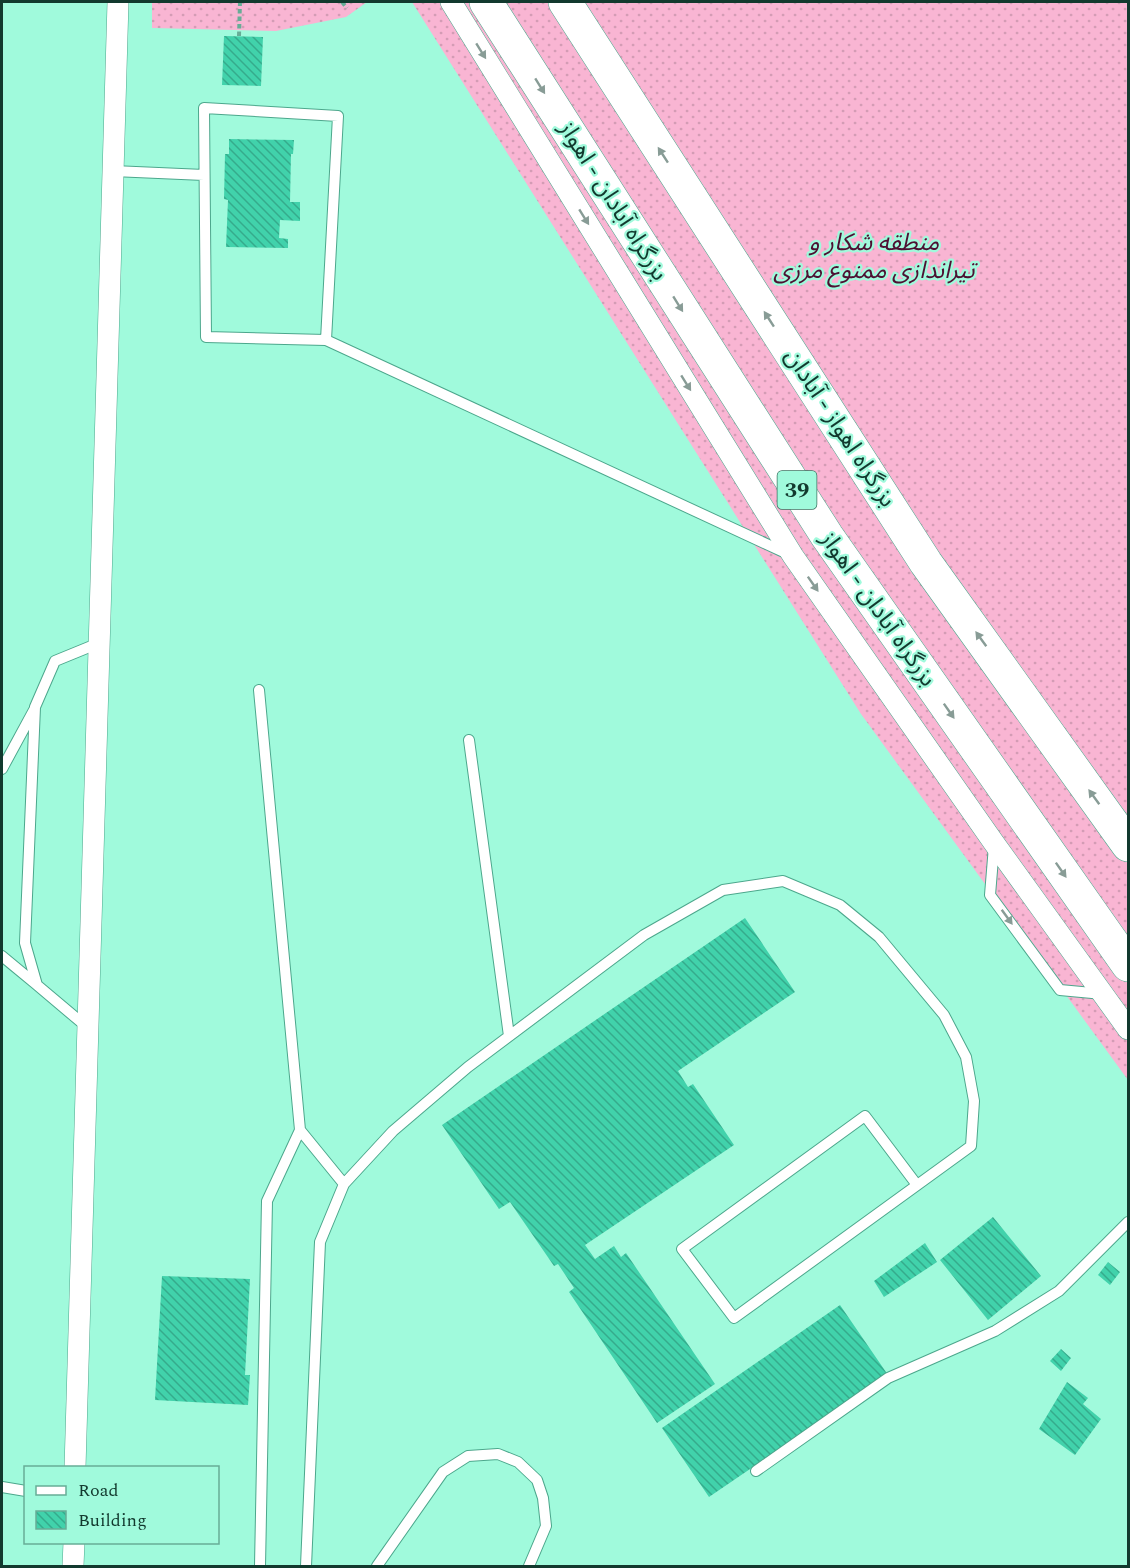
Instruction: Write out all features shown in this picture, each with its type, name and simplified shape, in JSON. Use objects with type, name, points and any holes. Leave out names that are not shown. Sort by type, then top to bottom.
[{"type":"highway","name":"بزرگراه آبادان - اهواز","points":[[486,2],[826,536],[1128,965]]},
{"type":"highway","name":"بزرگراه اهواز - آبادان","points":[[565,2],[926,563],[1128,845]]},
{"type":"street","points":[[75,1466],[118,2]]},
{"type":"street","points":[[451,2],[794,556],[994,843],[1128,1029]]},
{"type":"street","points":[[794,556],[826,536]]},
{"type":"street","points":[[73,1566],[74,1544]]},
{"type":"lane","points":[[326,340],[338,116],[204,108],[206,338],[326,340],[794,556]]},
{"type":"lane","points":[[113,171],[204,175]]},
{"type":"lane","points":[[2,769],[35,707],[55,661],[99,643]]},
{"type":"lane","points":[[259,690],[300,1130],[267,1201],[260,1566]]},
{"type":"lane","points":[[35,707],[25,944],[38,985]]},
{"type":"lane","points":[[469,740],[509,1036]]},
{"type":"lane","points":[[994,843],[990,895],[1060,990],[1102,994]]},
{"type":"lane","points":[[306,1566],[320,1242],[344,1184],[393,1131],[468,1067],[644,935],[723,890],[783,881],[840,905],[879,937],[944,1015],[966,1057],[974,1101],[971,1146],[734,1318],[682,1249],[865,1116],[917,1185]]},
{"type":"lane","points":[[2,956],[88,1028]]},
{"type":"lane","points":[[300,1130],[344,1184]]},
{"type":"lane","points":[[756,1471],[888,1378],[995,1331],[1059,1290],[1128,1222]]},
{"type":"lane","points":[[377,1566],[442,1472],[468,1456],[498,1454],[518,1462],[537,1480],[543,1498],[546,1526],[529,1566]]},
{"type":"lane","points":[[2,1487],[24,1491]]},
{"type":"path","points":[[239,36],[240,2]]},
{"type":"path","points":[[342,2],[347,8]]},
{"type":"green space","points":[[152,2],[367,2],[346,17],[276,31],[152,28]]},
{"type":"green space","name":"منطقه شکار و تیراندازی ممنوع مرزی","points":[[412,2],[1128,2],[1128,1080],[861,714]]},
{"type":"building","points":[[224,36],[263,37],[261,86],[222,85]]},
{"type":"building","points":[[229,139],[294,140],[293,154],[291,154],[290,202],[300,202],[300,221],[280,220],[279,238],[288,239],[288,248],[226,247],[228,200],[224,199],[225,154],[229,154]]},
{"type":"building","points":[[745,918],[795,992],[678,1071],[688,1087],[693,1084],[734,1145],[585,1245],[595,1259],[614,1246],[621,1257],[626,1253],[715,1384],[657,1423],[569,1292],[574,1288],[558,1264],[554,1266],[510,1202],[499,1209],[442,1125]]},
{"type":"building","points":[[993,1217],[1041,1276],[988,1320],[940,1260]]},
{"type":"building","points":[[925,1243],[937,1262],[884,1297],[874,1281]]},
{"type":"building","points":[[1108,1262],[1120,1272],[1110,1285],[1098,1275]]},
{"type":"building","points":[[162,1276],[250,1279],[245,1375],[250,1375],[248,1405],[155,1400]]},
{"type":"building","points":[[840,1305],[888,1375],[709,1497],[662,1428]]},
{"type":"building","points":[[1061,1349],[1071,1358],[1061,1371],[1050,1361]]},
{"type":"building","points":[[1067,1382],[1088,1398],[1083,1404],[1101,1419],[1075,1455],[1039,1429]]}]
